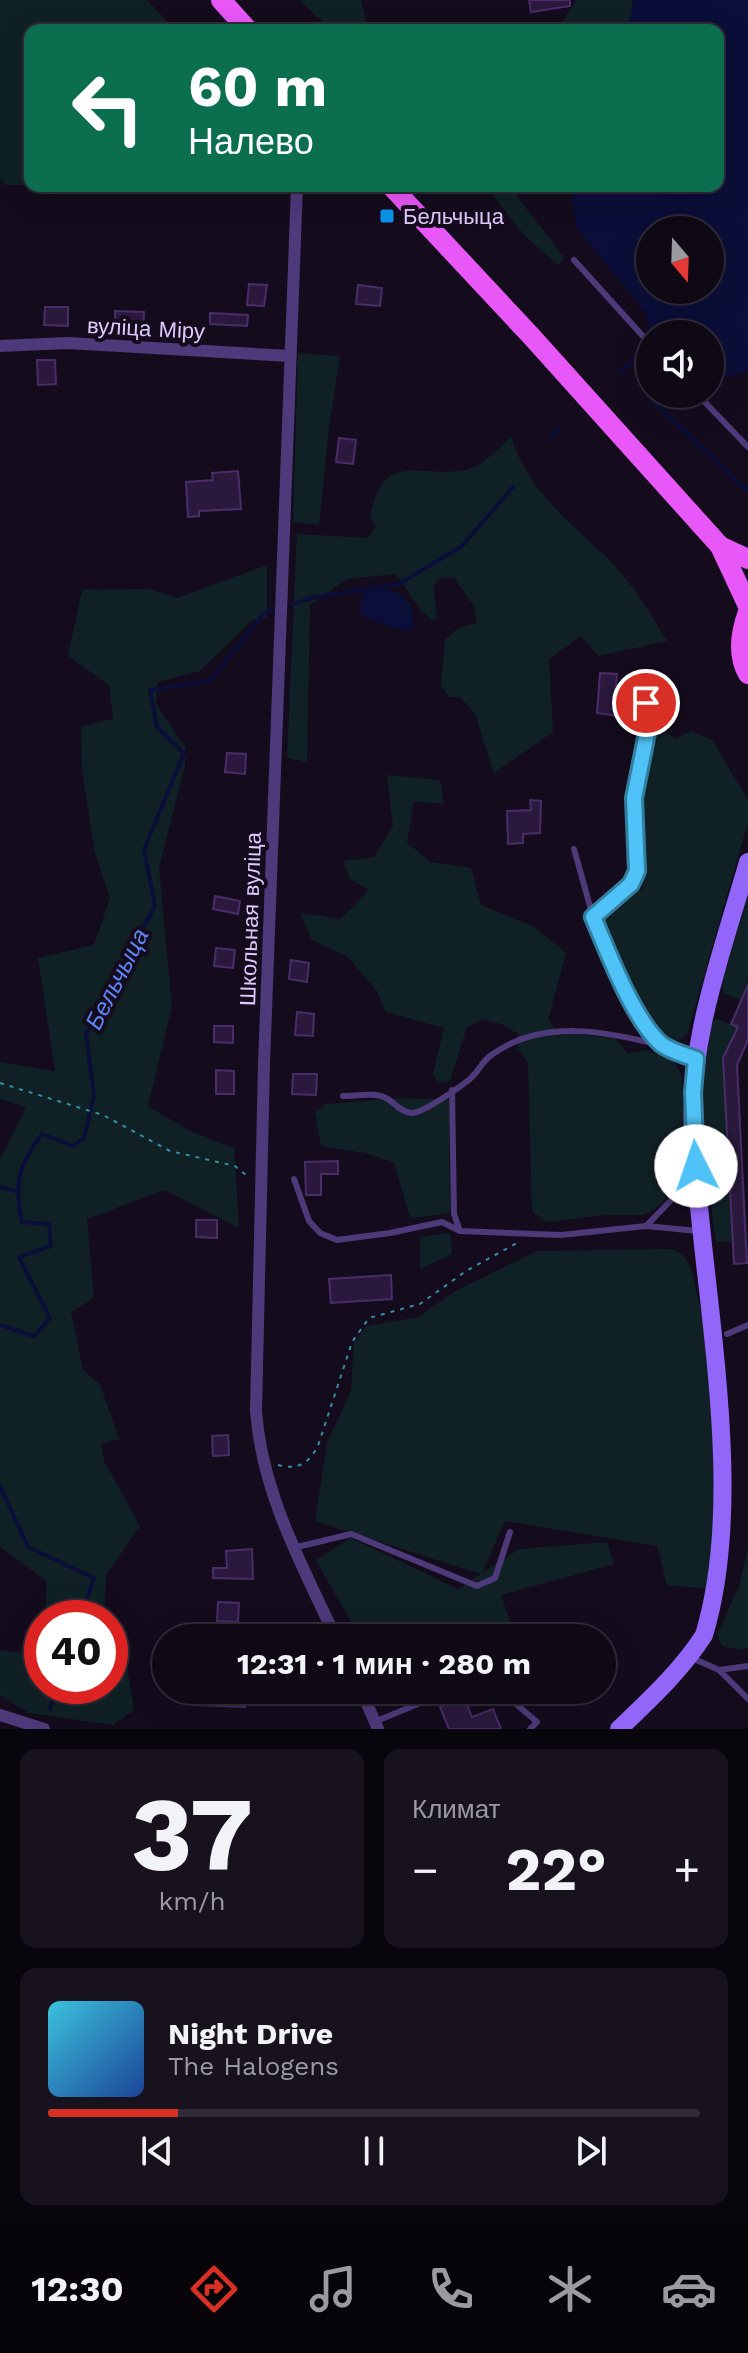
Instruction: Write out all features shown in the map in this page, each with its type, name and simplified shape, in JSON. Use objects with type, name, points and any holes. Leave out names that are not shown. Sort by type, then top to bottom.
[{"type":"main road","points":[[221,0],[243,24]]},
{"type":"main road","points":[[397,192],[720,546],[748,609],[740,632],[744,668],[748,674]]},
{"type":"main road","points":[[720,546],[748,559]]},
{"type":"street","name":"Школьная вуліца","points":[[297,192],[264,1064],[256,1411],[270,1485],[293,1548],[329,1624]]},
{"type":"street","name":"вуліца Міру","points":[[0,346],[68,343],[290,356]]},
{"type":"street","points":[[737,1389],[706,1232],[693,1131],[696,1059],[701,1029],[748,862]]},
{"type":"street","points":[[619,1729],[689,1657],[719,1608],[731,1574],[740,1529]]},
{"type":"street","points":[[367,1704],[376,1725]]},
{"type":"street","points":[[0,1715],[44,1729]]},
{"type":"lane","points":[[574,260],[636,329]]},
{"type":"lane","points":[[710,408],[748,447]]},
{"type":"lane","points":[[593,917],[631,884],[637,871],[634,798],[649,723],[646,703]]},
{"type":"lane","points":[[574,849],[593,917],[611,960],[644,1024],[663,1046]]},
{"type":"lane","points":[[343,1096],[383,1096],[411,1113],[426,1109],[471,1078],[489,1057],[524,1037],[573,1030],[623,1035],[696,1059]]},
{"type":"lane","points":[[452,1090],[454,1214],[460,1231]]},
{"type":"lane","points":[[646,1226],[682,1189],[696,1166]]},
{"type":"lane","points":[[294,1179],[309,1221],[320,1233],[337,1240],[442,1222],[460,1231],[532,1235],[646,1226],[706,1232]]},
{"type":"lane","points":[[727,1334],[748,1325]]},
{"type":"lane","points":[[293,1548],[351,1534],[477,1586],[495,1578],[510,1532]]},
{"type":"lane","points":[[689,1657],[719,1670],[748,1699]]},
{"type":"lane","points":[[719,1670],[748,1666]]},
{"type":"lane","points":[[376,1725],[422,1704]]},
{"type":"lane","points":[[516,1704],[537,1722],[530,1729]]},
{"type":"path","points":[[0,1083],[103,1115],[170,1151],[235,1166],[263,1190]]},
{"type":"path","points":[[263,1457],[288,1467],[305,1464],[311,1458],[318,1446],[352,1342],[369,1318],[420,1304],[466,1271],[532,1235]]},
{"type":"shaded area","points":[[0,0],[147,0],[169,24],[24,24],[24,184],[6,185],[0,179]]},
{"type":"shaded area","points":[[300,0],[361,0],[367,24],[325,24]]},
{"type":"shaded area","points":[[576,0],[633,0],[629,24],[561,24]]},
{"type":"shaded area","points":[[633,0],[748,0],[748,369],[724,377],[724,320],[647,320],[639,304],[724,304],[724,216],[636,216],[636,300],[577,229],[572,192],[724,192],[724,24],[629,24]]},
{"type":"shaded area","points":[[491,192],[517,192],[565,259],[558,265],[524,235]]},
{"type":"shaded area","points":[[298,353],[340,356],[319,525],[293,522]]},
{"type":"shaded area","points":[[511,437],[519,458],[541,492],[622,574],[667,641],[598,656],[581,636],[549,659],[553,732],[494,773],[475,714],[460,697],[449,697],[441,686],[445,640],[458,628],[477,623],[474,606],[454,578],[442,578],[433,585],[437,618],[432,620],[420,609],[396,574],[347,579],[310,605],[307,762],[287,758],[297,534],[368,538],[376,527],[370,516],[376,496],[392,475],[403,471],[467,470],[488,458]]},
{"type":"shaded area","points":[[267,565],[267,618],[252,620],[200,671],[158,682],[156,704],[185,747],[185,765],[159,868],[172,1007],[148,1106],[190,1131],[234,1148],[239,1228],[165,1190],[87,1219],[94,1298],[71,1312],[83,1370],[100,1384],[119,1439],[101,1444],[104,1461],[140,1526],[106,1575],[105,1600],[46,1600],[47,1581],[0,1547],[0,1159],[26,1107],[0,1099],[0,1062],[55,1071],[38,958],[94,945],[110,898],[95,853],[82,771],[81,726],[113,719],[109,685],[68,656],[82,590],[150,589],[177,598]]},
{"type":"shaded area","points":[[374,586],[399,594],[409,602],[413,628],[409,631],[396,629],[363,616],[360,611],[364,588]]},
{"type":"shaded area","points":[[663,729],[675,739],[691,731],[712,740],[748,801],[748,822],[687,1035],[672,1044],[661,1037],[640,1008],[604,922],[620,902],[642,889],[638,801],[652,733]]},
{"type":"shaded area","points":[[387,775],[440,780],[444,804],[414,801],[407,843],[431,862],[471,868],[481,905],[533,926],[566,953],[548,1020],[560,1035],[615,1038],[627,1053],[647,1050],[672,1060],[681,1074],[687,1159],[681,1180],[659,1206],[643,1215],[605,1215],[546,1222],[532,1211],[528,1063],[518,1048],[518,1034],[502,1024],[482,1020],[467,1027],[450,1081],[439,1083],[433,1074],[444,1028],[386,1012],[377,991],[348,957],[312,940],[300,913],[341,919],[369,890],[350,879],[344,861],[374,857],[393,826]]},
{"type":"shaded area","points":[[748,895],[748,980],[742,1000],[724,994],[722,983]]},
{"type":"shaded area","points":[[717,1019],[738,1027],[723,1058],[732,1241],[716,1242],[701,1131],[701,1094],[712,1022]]},
{"type":"shaded area","points":[[400,1098],[449,1100],[450,1213],[410,1218],[394,1163],[366,1153],[321,1146],[315,1112],[326,1104]]},
{"type":"shaded area","points":[[450,1233],[452,1254],[420,1269],[420,1237]]},
{"type":"shaded area","points":[[672,1249],[683,1255],[691,1268],[713,1364],[723,1432],[712,1589],[667,1585],[657,1546],[505,1521],[482,1573],[519,1549],[607,1542],[614,1564],[501,1595],[510,1624],[352,1624],[316,1560],[351,1538],[458,1589],[481,1574],[315,1521],[327,1443],[351,1391],[354,1343],[366,1326],[418,1317],[454,1292],[537,1251]]},
{"type":"shaded area","points":[[748,1547],[748,1647],[742,1650],[722,1646],[717,1635],[739,1587]]},
{"type":"shaded area","points":[[0,1650],[24,1654],[24,1704],[128,1704],[128,1672],[134,1710],[113,1725],[29,1713],[0,1695]]},
{"type":"building","points":[[529,0],[570,0],[570,6],[531,12]]},
{"type":"building","points":[[249,284],[267,285],[264,306],[247,305]]},
{"type":"building","points":[[358,285],[382,288],[380,306],[356,304]]},
{"type":"building","points":[[45,307],[68,307],[68,326],[44,325]]},
{"type":"building","points":[[115,311],[144,312],[143,332],[115,331]]},
{"type":"building","points":[[210,313],[248,315],[247,326],[210,324]]},
{"type":"building","points":[[37,360],[55,360],[56,384],[38,385]]},
{"type":"building","points":[[339,438],[356,440],[353,464],[336,462]]},
{"type":"building","points":[[238,471],[241,509],[199,511],[199,516],[188,517],[186,482],[213,480],[212,473]]},
{"type":"building","points":[[600,673],[617,674],[615,697],[641,701],[639,719],[597,713]]},
{"type":"building","points":[[227,753],[246,754],[245,774],[225,772]]},
{"type":"building","points":[[530,800],[541,801],[540,833],[523,834],[523,843],[508,844],[507,811],[531,810]]},
{"type":"building","points":[[215,896],[240,901],[238,914],[213,909]]},
{"type":"building","points":[[216,948],[235,950],[233,968],[214,966]]},
{"type":"building","points":[[291,960],[309,963],[307,982],[289,979]]},
{"type":"building","points":[[748,985],[748,1040],[737,1065],[747,1263],[734,1264],[723,1058],[738,1027],[731,1024]]},
{"type":"building","points":[[297,1012],[314,1014],[313,1036],[295,1035]]},
{"type":"building","points":[[214,1026],[233,1026],[233,1043],[214,1042]]},
{"type":"building","points":[[216,1070],[234,1071],[234,1094],[216,1094]]},
{"type":"building","points":[[293,1074],[317,1074],[316,1095],[292,1094]]},
{"type":"building","points":[[338,1161],[338,1174],[321,1174],[321,1195],[306,1195],[305,1162]]},
{"type":"building","points":[[196,1220],[217,1220],[217,1238],[196,1237]]},
{"type":"building","points":[[391,1275],[392,1299],[331,1303],[329,1279]]},
{"type":"building","points":[[228,1435],[229,1455],[213,1456],[212,1436]]},
{"type":"building","points":[[252,1549],[253,1579],[213,1578],[213,1568],[227,1568],[226,1551]]},
{"type":"building","points":[[218,1602],[239,1603],[238,1622],[217,1621]]},
{"type":"building","points":[[245,1704],[245,1707],[198,1705]]},
{"type":"building","points":[[467,1704],[472,1717],[493,1709],[501,1729],[449,1729],[440,1707]]},
{"type":"waterway","name":"Бельчыца","points":[[621,371],[636,358]]},
{"type":"waterway","points":[[661,408],[748,492]]},
{"type":"waterway","name":"Бельчыца","points":[[550,439],[559,429]]},
{"type":"waterway","name":"Бельчыца","points":[[293,604],[315,597],[399,584],[462,546],[513,487]]},
{"type":"waterway","name":"Бельчыца","points":[[0,1325],[34,1336],[50,1318],[19,1257],[51,1246],[49,1224],[22,1222],[18,1196],[20,1175],[42,1134],[73,1146],[84,1138],[94,1095],[86,1034],[155,906],[144,850],[184,753],[157,727],[150,690],[210,681],[264,613],[272,610]]},
{"type":"waterway","points":[[0,1187],[16,1191]]},
{"type":"waterway","name":"Бельчыца","points":[[0,1486],[28,1547],[94,1578],[86,1600]]},
{"type":"waterway","name":"Бельчыца","points":[[50,1709],[52,1704]]},
{"type":"place","name":"Бельчыца","points":[[387,216]]},
{"type":"route","points":[[646,703],[649,723],[634,798],[637,871],[631,884],[593,917],[644,1024],[663,1046],[696,1059],[693,1131],[696,1166]]}]
